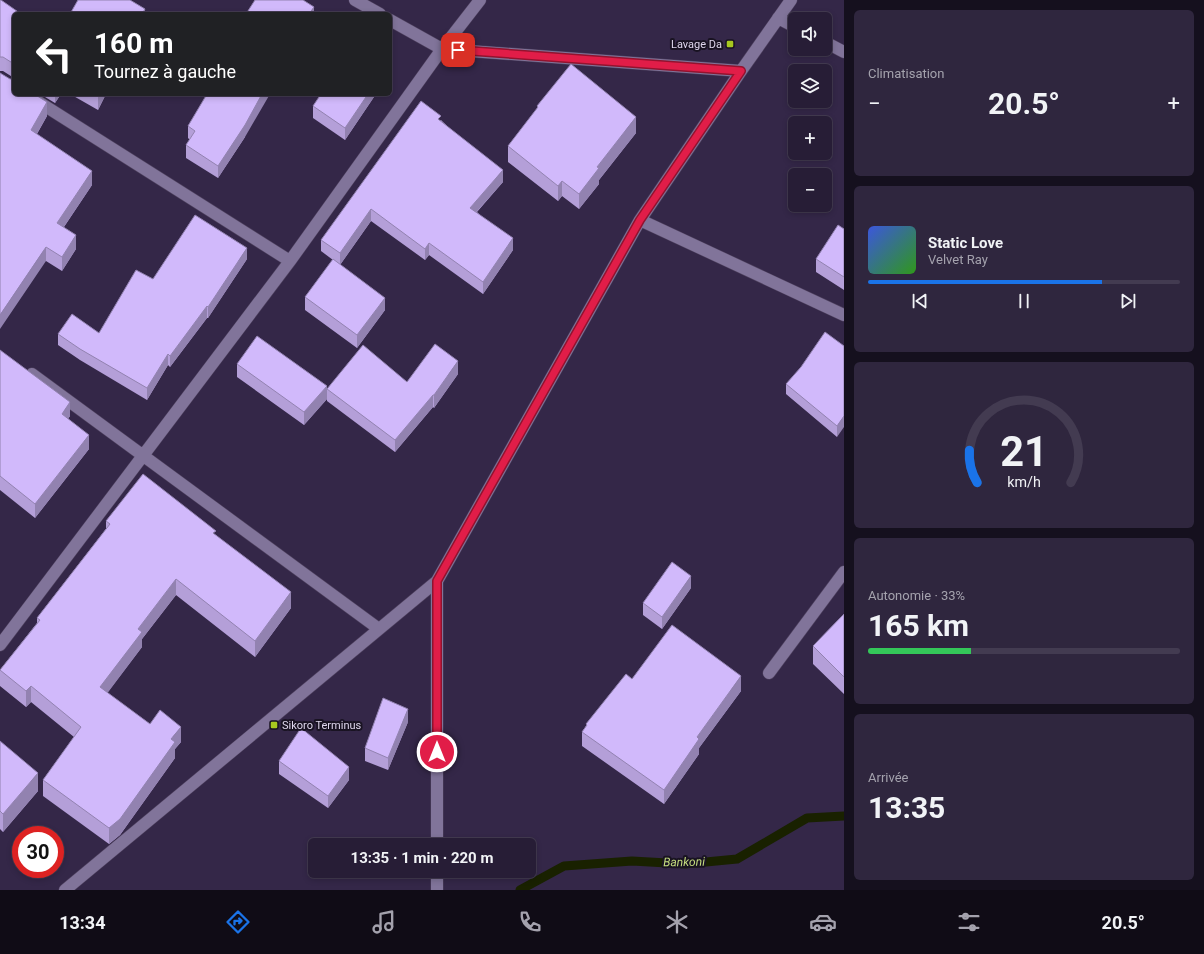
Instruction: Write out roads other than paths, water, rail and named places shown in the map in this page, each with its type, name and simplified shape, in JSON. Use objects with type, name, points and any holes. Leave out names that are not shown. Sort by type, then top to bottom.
[{"type":"street","points":[[355,0],[376,12]]},
{"type":"street","points":[[0,645],[290,261],[442,49],[480,0]]},
{"type":"street","points":[[65,890],[437,581],[640,220],[791,0]]},
{"type":"street","points":[[778,18],[788,23]]},
{"type":"street","points":[[392,21],[442,49],[741,71]]},
{"type":"street","points":[[832,46],[844,52]]},
{"type":"street","points":[[29,96],[290,261]]},
{"type":"street","points":[[640,220],[844,315]]},
{"type":"street","points":[[25,369],[379,629]]},
{"type":"street","points":[[769,673],[844,572]]},
{"type":"street","points":[[437,581],[437,838]]},
{"type":"street","points":[[437,878],[437,890]]},
{"type":"waterway","name":"Bankoni","points":[[520,890],[564,866],[632,861],[685,864],[737,859],[807,818],[844,816]]},
{"type":"place","name":"Lavage Da","points":[[730,44]]},
{"type":"place","name":"Sikoro Terminus","points":[[274,725]]}]
